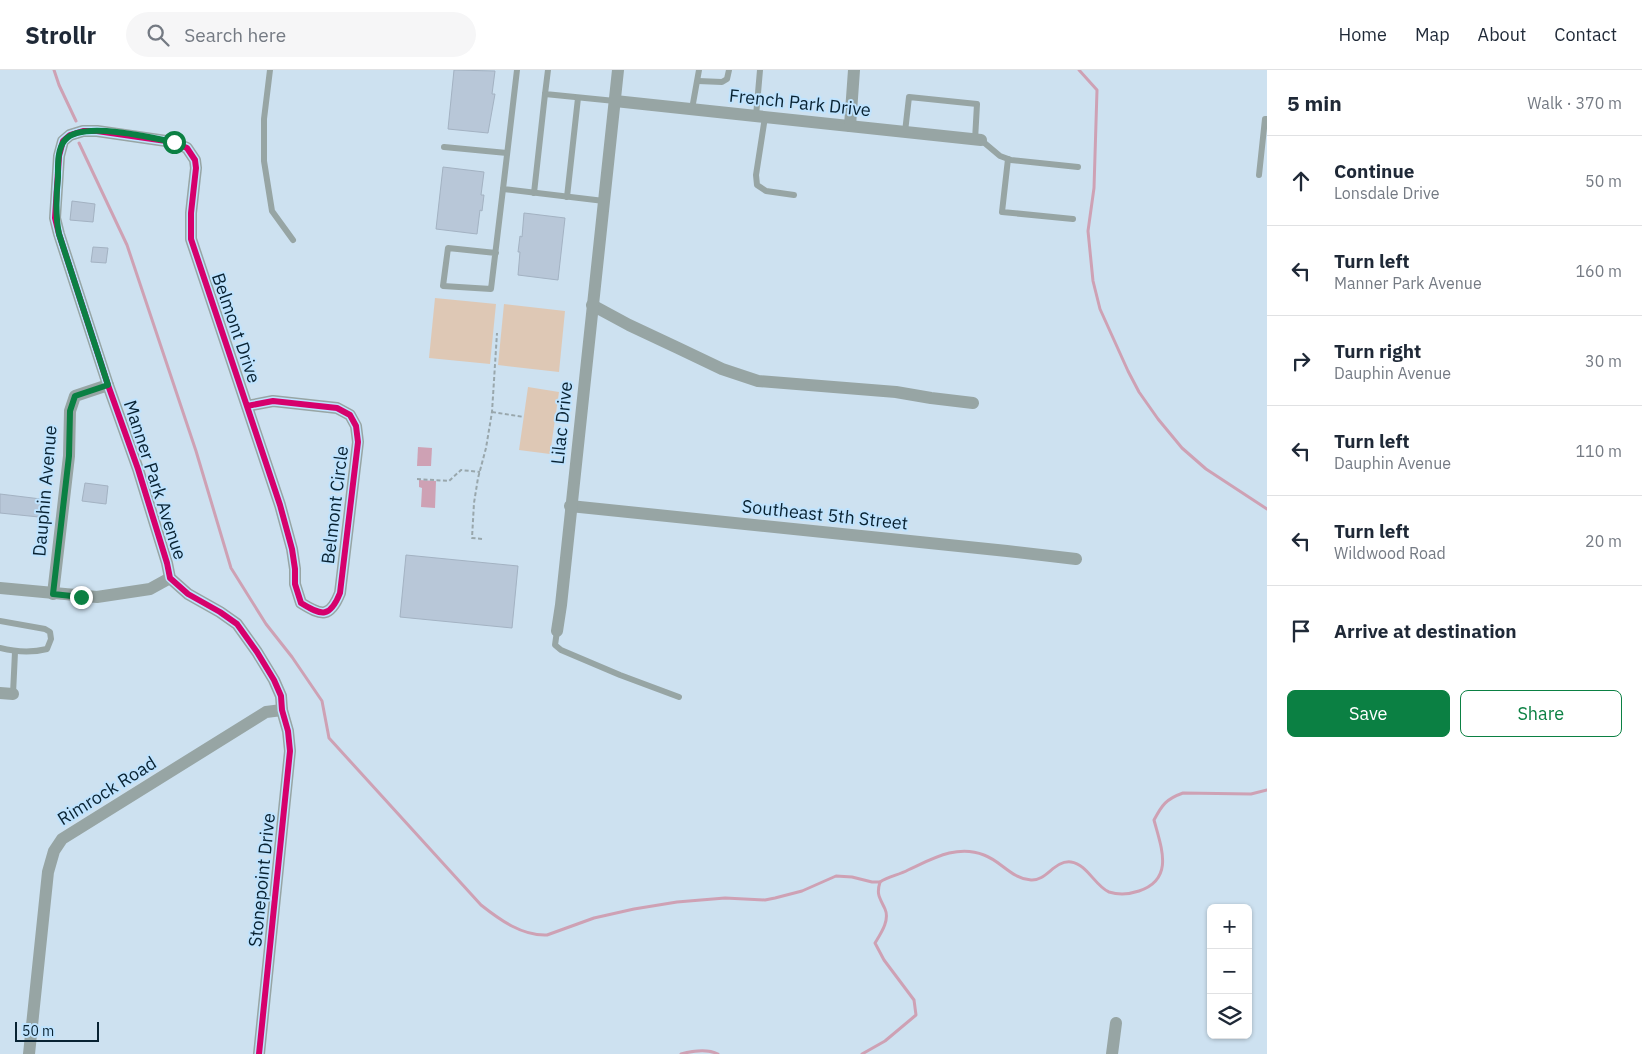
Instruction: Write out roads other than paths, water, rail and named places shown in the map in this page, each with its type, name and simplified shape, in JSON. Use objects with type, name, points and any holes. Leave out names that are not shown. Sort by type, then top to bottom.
[{"type":"street","name":"Lilac Drive","points":[[557,631],[618,70]]},
{"type":"street","points":[[850,126],[854,70]]},
{"type":"street","name":"French Park Drive","points":[[614,101],[978,140]]},
{"type":"street","name":"Manner Park Avenue","points":[[187,148],[174,142],[97,131],[83,131],[70,135],[63,141],[59,156],[55,218],[108,385],[138,469],[170,578],[188,594],[237,624],[258,652],[274,680],[281,696],[282,710]]},
{"type":"street","name":"Belmont Drive","points":[[187,148],[195,160],[196,168],[191,213],[191,239],[280,505],[292,549],[295,584],[301,603]]},
{"type":"street","points":[[592,306],[722,368],[758,381],[896,392],[973,403]]},
{"type":"street","name":"Dauphin Avenue","points":[[53,594],[69,456],[70,411],[75,396],[108,385]]},
{"type":"street","name":"Belmont Circle","points":[[247,406],[273,401],[337,408],[350,415],[356,426],[358,442],[340,593],[334,606],[327,612],[317,612],[301,603]]},
{"type":"street","name":"Southeast 5th Street","points":[[570,506],[1007,550],[1076,559]]},
{"type":"street","points":[[0,588],[97,597],[150,589],[170,578]]},
{"type":"street","name":"Rimrock Road","points":[[29,1054],[48,872],[54,851],[62,839],[266,712],[282,710]]},
{"type":"street","name":"Stonepoint Drive","points":[[259,1054],[290,750],[288,731],[282,710]]},
{"type":"street","points":[[1112,1054],[1116,1023]]},
{"type":"lane","points":[[270,70],[264,119],[264,161],[272,211],[293,240]]},
{"type":"lane","points":[[496,253],[448,248],[443,286],[492,289],[517,70]]},
{"type":"lane","points":[[534,193],[548,70]]},
{"type":"lane","points":[[692,110],[699,70]]},
{"type":"lane","points":[[698,80],[722,82],[727,79],[729,70]]},
{"type":"lane","points":[[760,70],[760,117],[756,186],[766,191],[794,195]]},
{"type":"lane","points":[[545,94],[614,101]]},
{"type":"lane","points":[[905,132],[908,97],[977,104],[978,140],[1000,156],[1008,159],[1078,167]]},
{"type":"lane","points":[[566,196],[578,98]]},
{"type":"lane","points":[[1259,175],[1266,119]]},
{"type":"lane","points":[[444,147],[507,153]]},
{"type":"lane","points":[[1008,159],[1002,212],[1072,219]]},
{"type":"lane","points":[[503,189],[604,201]]},
{"type":"lane","points":[[0,622],[45,629],[50,632],[51,639],[47,649],[39,651],[15,652],[0,648]]},
{"type":"lane","name":"Lilac Drive","points":[[557,631],[555,645],[561,650],[679,697]]},
{"type":"lane","points":[[6,694],[15,652]]},
{"type":"waterway","points":[[54,70],[76,121]]},
{"type":"waterway","points":[[1079,70],[1097,90],[1094,188],[1088,231],[1093,281],[1100,309],[1139,392],[1182,448],[1206,469],[1267,509]]},
{"type":"waterway","points":[[79,143],[127,245],[196,451],[231,568],[266,624],[292,657],[322,701],[329,738],[481,905],[520,930],[538,935],[547,935],[594,918],[677,902],[725,898],[765,900],[775,898],[802,891],[836,876],[880,882]]},
{"type":"waterway","points":[[862,1054],[885,1041],[916,1015],[914,1000],[884,960],[875,943],[886,918],[885,909],[880,899],[880,882],[945,854],[964,851],[984,855],[1018,877],[1031,880],[1042,877],[1060,864],[1071,862],[1082,867],[1099,885],[1109,892],[1121,894],[1136,892],[1150,886],[1158,879],[1163,861],[1154,820],[1168,800],[1183,793],[1251,794],[1267,790]]},
{"type":"waterway","points":[[681,1054],[700,1051],[710,1051],[718,1054]]}]
